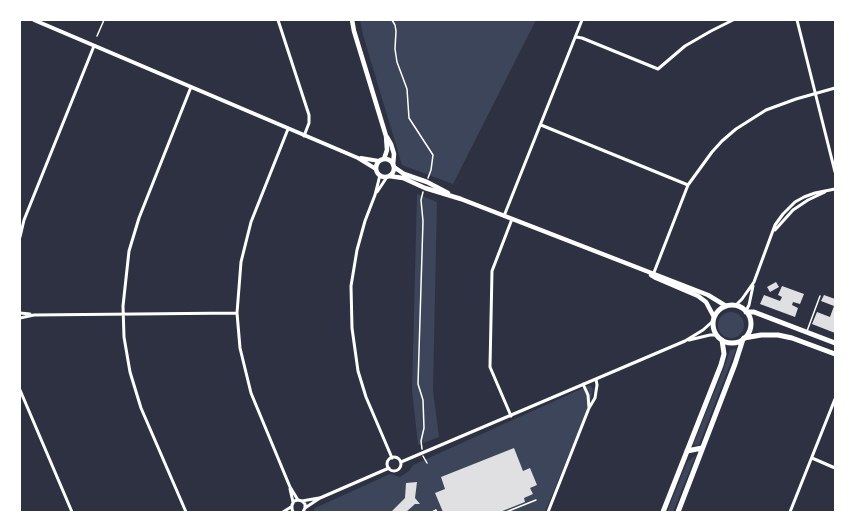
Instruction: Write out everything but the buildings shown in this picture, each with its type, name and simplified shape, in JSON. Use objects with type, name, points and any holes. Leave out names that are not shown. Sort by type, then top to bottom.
[{"type":"main road","points":[[352,20],[386,136],[387,150],[376,169],[380,175],[403,178],[425,188],[460,199],[647,272],[698,296],[706,302],[713,319],[713,329],[717,336],[722,340],[733,343],[744,338],[761,335],[778,335],[794,339],[835,354]]},
{"type":"main road","points":[[386,136],[391,144],[394,157],[393,172],[388,176]]},
{"type":"main road","points":[[381,160],[390,160],[394,166],[404,174],[426,182],[460,199]]},
{"type":"main road","points":[[653,275],[708,295],[726,306]]},
{"type":"main road","points":[[713,319],[719,310],[726,306],[736,305],[746,311],[754,312],[835,343]]},
{"type":"main road","points":[[678,512],[744,338],[750,327],[750,319],[746,311]]},
{"type":"main road","points":[[794,339],[798,329]]},
{"type":"main road","points":[[663,512],[721,365],[724,354],[722,340]]},
{"type":"main road","points":[[687,451],[702,448]]},
{"type":"street","points":[[34,20],[358,158],[376,169]]},
{"type":"street","points":[[278,20],[309,115],[309,123],[304,136]]},
{"type":"street","points":[[504,216],[582,20]]},
{"type":"street","points":[[576,37],[582,38],[658,69],[685,46],[734,20]]},
{"type":"street","points":[[797,20],[835,167],[835,172]]},
{"type":"street","points":[[20,237],[24,220],[94,46]]},
{"type":"street","points":[[186,512],[141,408],[130,372],[124,337],[123,314],[124,287],[129,252],[136,225],[191,87]]},
{"type":"street","points":[[653,275],[688,185],[712,152],[736,129],[766,110],[835,88]]},
{"type":"street","points":[[541,125],[688,185]]},
{"type":"street","points":[[283,512],[291,507],[293,502],[290,487],[251,393],[240,348],[237,313],[241,262],[251,222],[288,129]]},
{"type":"street","points":[[358,158],[381,160]]},
{"type":"street","points":[[380,175],[375,195],[360,238],[351,286],[352,328],[358,371],[366,397],[392,458]]},
{"type":"street","points":[[375,195],[388,176]]},
{"type":"street","points":[[746,311],[749,305],[754,282],[778,221],[795,202],[815,192],[835,189]]},
{"type":"street","points":[[511,416],[490,368],[492,271],[512,219]]},
{"type":"street","points":[[736,305],[742,300],[754,282]]},
{"type":"street","points":[[20,313],[34,315],[237,313]]},
{"type":"street","points":[[20,318],[34,315]]},
{"type":"street","points":[[401,462],[685,341],[702,331],[713,319]]},
{"type":"street","points":[[685,341],[710,335],[717,336]]},
{"type":"street","points":[[548,512],[595,398],[597,385],[596,379]]},
{"type":"street","points":[[583,384],[588,395],[590,408]]},
{"type":"street","points":[[20,390],[72,512]]},
{"type":"street","points":[[790,512],[835,399]]},
{"type":"street","points":[[392,458],[396,458],[401,462]]},
{"type":"street","points":[[389,468],[388,461],[392,458]]},
{"type":"street","points":[[812,458],[835,468]]},
{"type":"street","points":[[304,511],[320,498],[389,468],[396,470],[400,468],[401,462]]},
{"type":"street","points":[[290,487],[305,504],[304,511]]},
{"type":"street","points":[[293,502],[320,498]]},
{"type":"street","points":[[291,507],[293,512]]},
{"type":"lane","points":[[807,333],[820,296]]},
{"type":"path","points":[[97,36],[104,20]]},
{"type":"path","points":[[392,20],[396,31],[395,49],[397,62],[407,89],[409,118],[433,155],[431,170],[426,182]]},
{"type":"path","points":[[425,188],[421,200],[423,221],[418,384],[423,400],[424,428],[421,441],[422,454],[427,463]]},
{"type":"path","points":[[506,512],[536,500]]},
{"type":"path","points":[[432,512],[436,510],[437,512]]},
{"type":"shaded area","points":[[360,20],[536,20],[453,184],[402,165],[363,35]]},
{"type":"shaded area","points":[[417,194],[437,202],[433,390],[439,437],[418,445],[412,391]]},
{"type":"shaded area","points":[[731,312],[740,316],[744,325],[740,334],[731,338],[722,334],[718,325],[722,316]]},
{"type":"shaded area","points":[[736,349],[699,445],[693,445],[730,350]]},
{"type":"shaded area","points":[[590,385],[593,389],[589,406],[545,512],[313,512],[315,508],[390,474],[400,477],[409,471],[413,465]]},
{"type":"shaded area","points":[[696,455],[673,512],[667,512],[687,462]]}]
